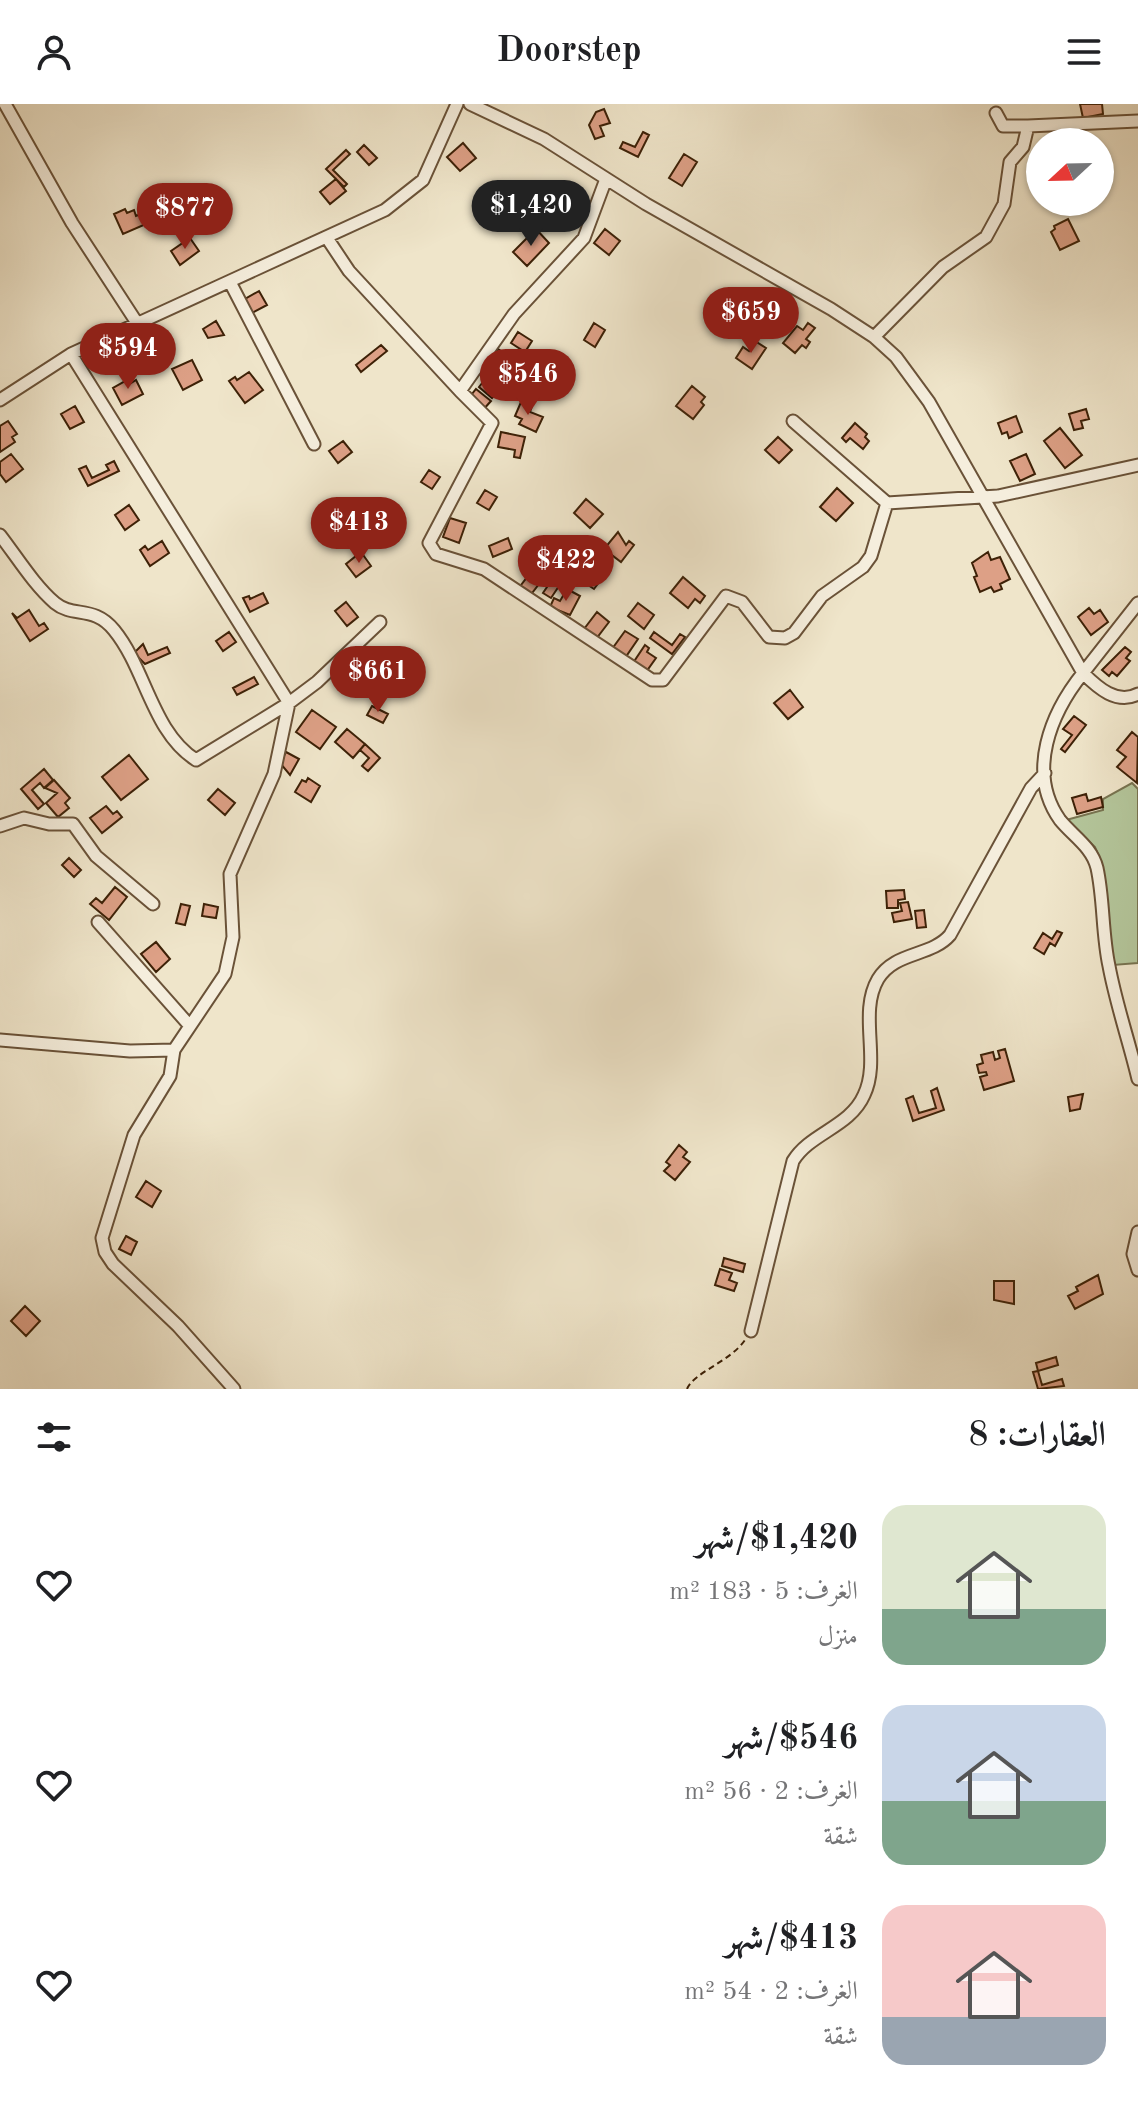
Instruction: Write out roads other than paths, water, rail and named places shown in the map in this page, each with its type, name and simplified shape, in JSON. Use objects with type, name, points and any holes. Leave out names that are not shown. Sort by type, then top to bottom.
[{"type":"street","points":[[5,104],[72,223],[139,326]]},
{"type":"street","points":[[0,400],[71,354],[231,284],[385,210],[423,180],[457,104]]},
{"type":"street","points":[[470,104],[544,139],[606,179],[874,337],[896,357],[929,402],[1083,673],[1121,699],[1138,694]]},
{"type":"street","points":[[996,113],[1003,126],[1138,121]]},
{"type":"street","points":[[874,337],[943,267],[986,237],[1004,204],[1010,162],[1023,147],[1028,126]]},
{"type":"street","points":[[460,391],[514,314],[591,228],[606,179]]},
{"type":"street","points":[[327,238],[349,271],[492,423],[429,543],[430,550],[484,569],[658,682],[663,680],[726,596],[742,602],[769,637],[785,638],[794,633],[822,596],[863,567],[871,556],[887,503]]},
{"type":"street","points":[[231,284],[314,444]]},
{"type":"street","points":[[71,354],[289,703],[274,774],[230,874],[233,937],[225,974],[174,1050],[170,1076],[134,1135],[102,1238],[105,1252],[113,1264],[178,1326],[234,1389]]},
{"type":"street","points":[[793,421],[887,503],[984,496],[1109,474],[1138,465]]},
{"type":"street","points":[[0,535],[56,604],[93,613],[107,622],[144,678],[166,729],[193,758],[204,758],[289,703],[380,622]]},
{"type":"street","points":[[1138,603],[1083,673],[1055,715],[1047,740],[1045,773],[1059,818],[1094,858],[1109,966],[1138,1079]]},
{"type":"street","points":[[751,1331],[793,1161],[800,1150],[834,1129],[851,1113],[863,1099],[870,1081],[871,1002],[878,980],[890,965],[912,953],[942,945],[1031,788],[1045,773]]},
{"type":"street","points":[[0,826],[24,818],[49,824],[73,824],[96,856],[153,904]]},
{"type":"street","points":[[98,922],[190,1026]]},
{"type":"street","points":[[0,1040],[130,1051],[174,1050]]},
{"type":"street","points":[[1138,1232],[1133,1254],[1138,1270]]}]
